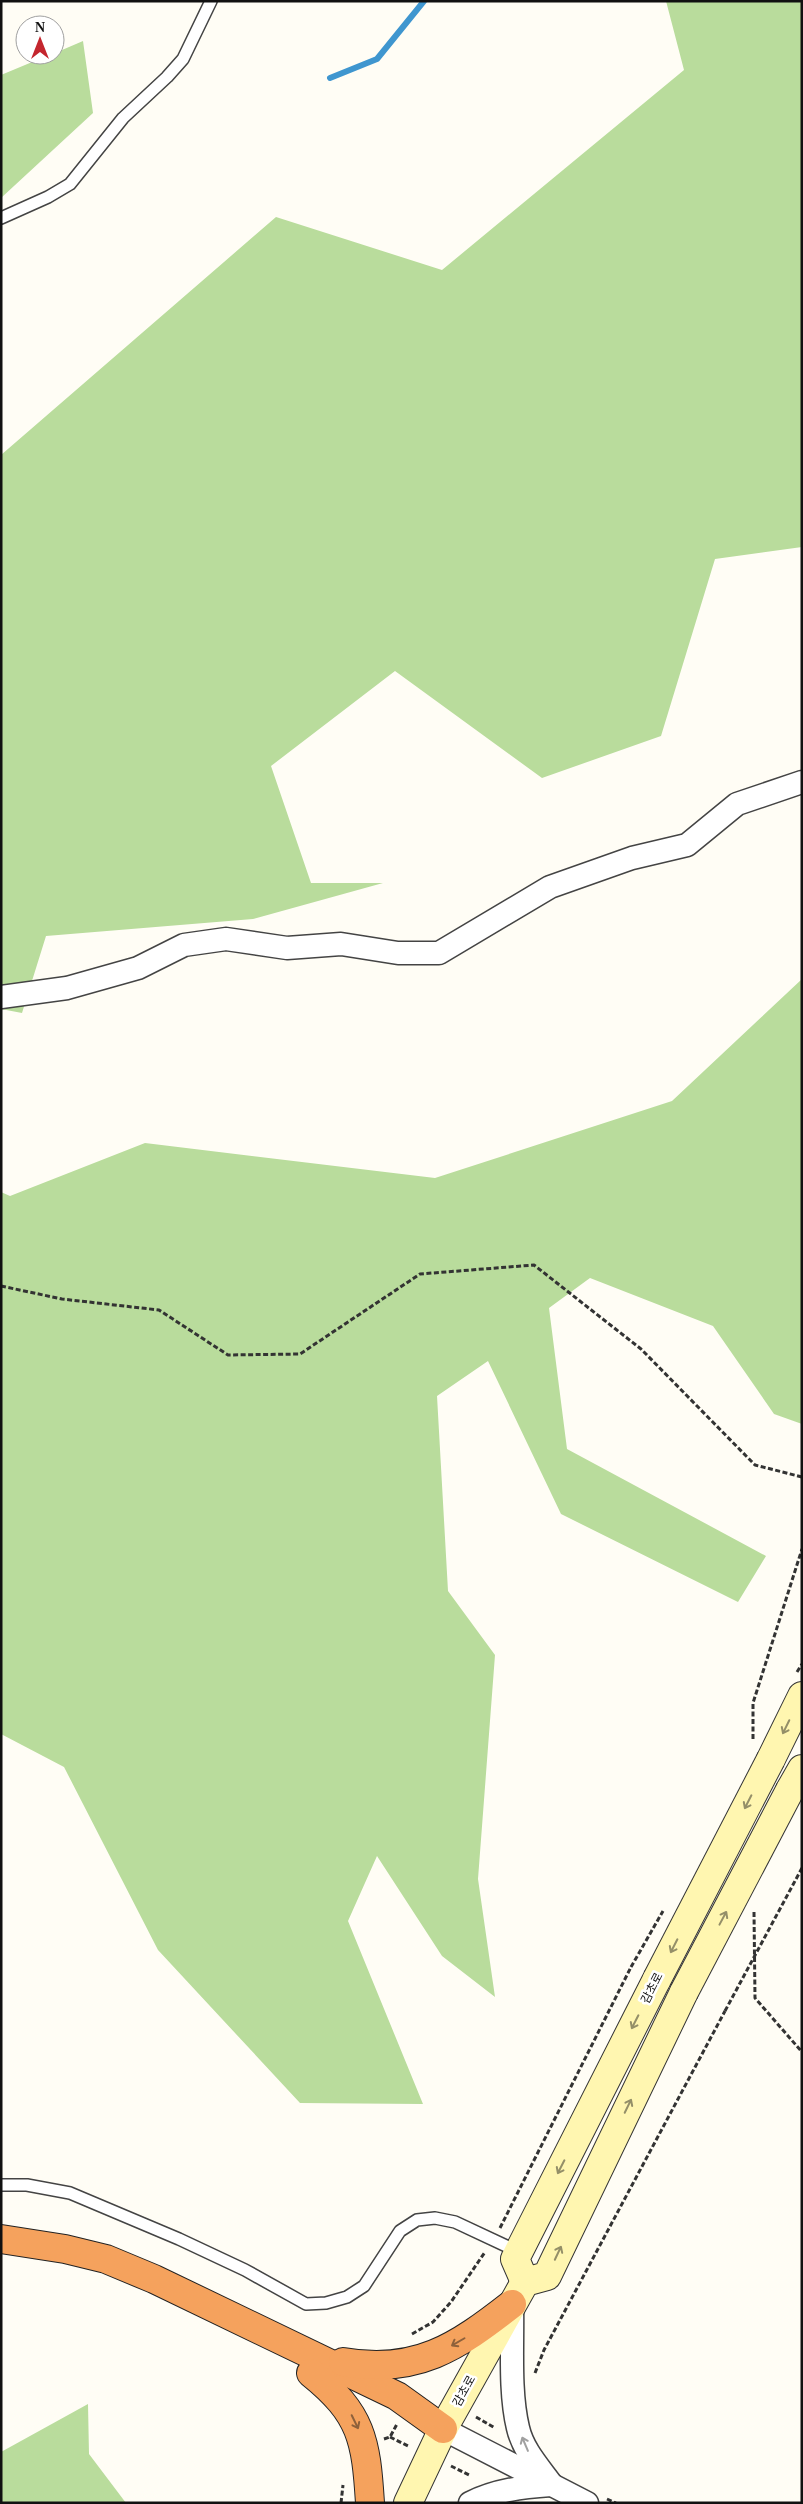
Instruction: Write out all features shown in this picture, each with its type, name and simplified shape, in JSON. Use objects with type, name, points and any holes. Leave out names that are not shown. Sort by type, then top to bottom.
[{"type":"highway","points":[[1,2239],[65,2249],[106,2260],[163,2283],[317,2366],[385,2408],[443,2428]]},
{"type":"highway","points":[[1,2252],[27,2255],[78,2266],[138,2287],[317,2366],[393,2366],[422,2360],[481,2328],[518,2293]]},
{"type":"highway","points":[[317,2366],[356,2424],[365,2444],[370,2503]]},
{"type":"main road","name":"감초로","points":[[519,2252],[802,1696]]},
{"type":"main road","points":[[519,2252],[515,2259],[518,2293],[547,2276],[684,1992],[796,1780]]},
{"type":"main road","name":"감초로","points":[[408,2503],[443,2428],[518,2293]]},
{"type":"street","points":[[1,997],[66,988],[138,968],[184,945],[226,939],[288,948],[341,944],[398,954],[439,953],[550,887],[632,858],[687,845],[737,804],[802,782]]},
{"type":"street","points":[[518,2293],[514,2397],[518,2424],[529,2455],[552,2485]]},
{"type":"street","points":[[443,2428],[587,2503]]},
{"type":"street","points":[[475,2500],[520,2487],[552,2485]]},
{"type":"lane","points":[[1,218],[48,197],[70,184],[123,118],[167,77],[183,59],[211,1]]},
{"type":"lane","points":[[1,2185],[27,2185],[70,2193],[179,2239],[245,2270],[306,2304],[326,2304],[347,2297],[364,2286],[400,2231],[417,2220],[435,2218],[456,2222],[519,2252]]},
{"type":"path","points":[[1,1286],[62,1299],[159,1310],[228,1355],[300,1354],[420,1274],[534,1265],[641,1349],[755,1465],[802,1477]]},
{"type":"path","points":[[534,2376],[544,2350],[802,1868]]},
{"type":"path","points":[[433,2322],[451,2302],[493,2240],[631,1967]]},
{"type":"path","points":[[475,2500],[471,2476],[495,2428],[518,2424]]},
{"type":"green space","points":[[666,1],[802,1],[802,547],[715,559],[661,736],[542,778],[395,671],[271,766],[311,883],[383,883],[253,919],[46,936],[22,1013],[1,1009],[1,455],[276,217],[442,270],[684,70]]},
{"type":"green space","points":[[83,41],[93,113],[1,198],[1,75],[25,65],[65,65],[65,49]]},
{"type":"green space","points":[[802,979],[802,1424],[774,1414],[713,1326],[590,1278],[549,1308],[567,1449],[766,1556],[738,1602],[561,1514],[488,1361],[437,1396],[448,1591],[495,1655],[478,1879],[495,1997],[442,1956],[377,1856],[348,1921],[423,2104],[300,2103],[158,1950],[64,1767],[1,1734],[1,1192],[10,1196],[145,1143],[435,1178],[672,1101]]},
{"type":"green space","points":[[88,2404],[89,2454],[126,2503],[1,2503],[1,2452]]},
{"type":"waterway","points":[[330,78],[377,59],[424,1]]}]
